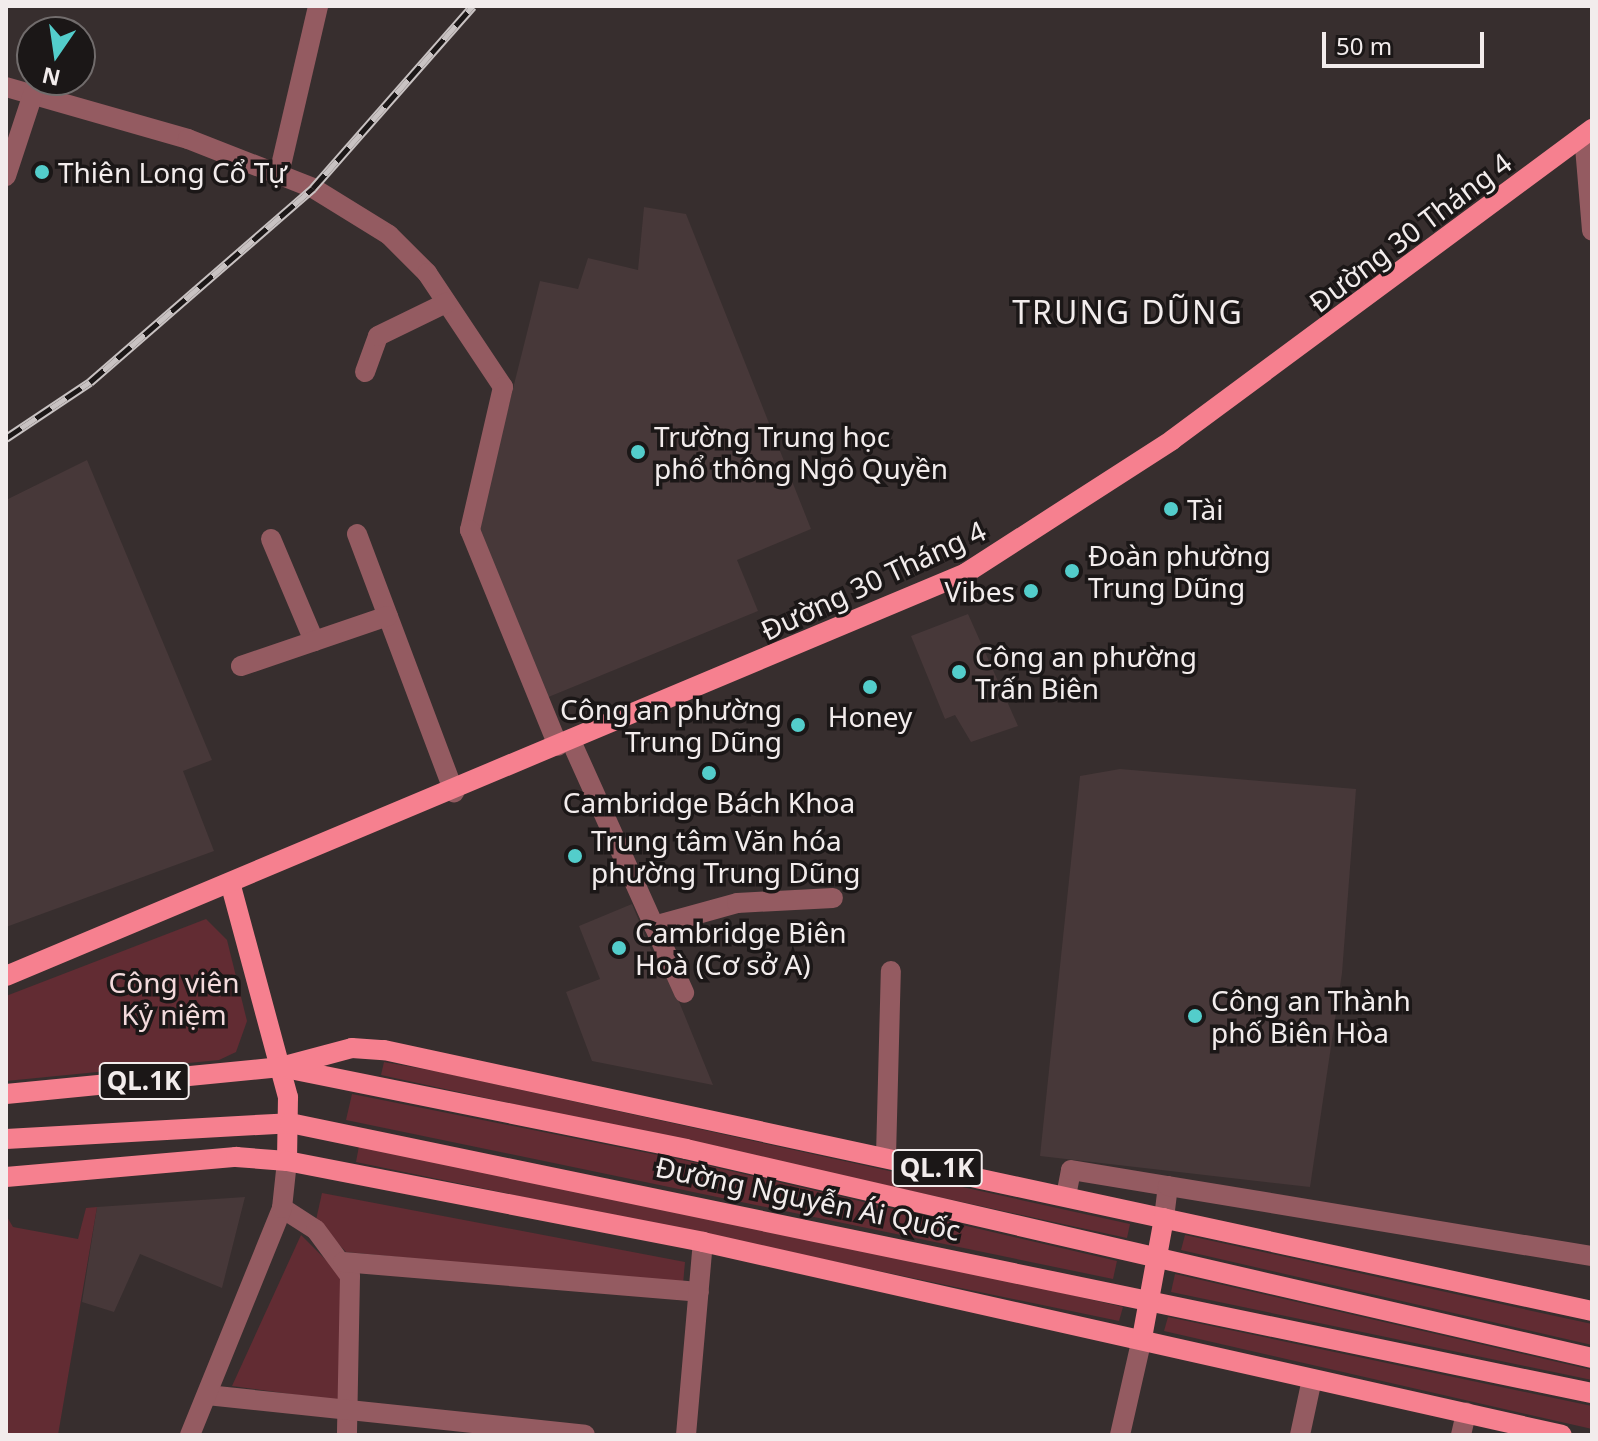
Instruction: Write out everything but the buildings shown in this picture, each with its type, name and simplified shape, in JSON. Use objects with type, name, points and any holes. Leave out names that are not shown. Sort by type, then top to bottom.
[{"type":"main road","name":"Đường 30 Tháng 4","points":[[6,976],[454,792],[997,555],[1248,386],[1588,132]]},
{"type":"main road","points":[[231,886],[281,1067],[290,1123],[287,1161]]},
{"type":"main road","name":"Đường Nguyễn Ái Quốc","points":[[6,1094],[281,1067],[352,1048],[384,1050],[886,1156],[1592,1311]]},
{"type":"main road","name":"Đường Nguyễn Ái Quốc","points":[[281,1067],[686,1149],[1592,1358]]},
{"type":"main road","name":"Đường Nguyễn Ái Quốc","points":[[6,1139],[290,1123],[1592,1393]]},
{"type":"main road","points":[[6,1177],[236,1157],[287,1161],[703,1242],[1142,1338],[1562,1435]]},
{"type":"main road","points":[[1142,1338],[1164,1218]]},
{"type":"street","points":[[279,174],[318,6]]},
{"type":"street","points":[[6,176],[32,96]]},
{"type":"street","points":[[39,96],[279,174],[389,235],[446,303],[503,387],[470,530],[565,743],[684,993]]},
{"type":"street","points":[[1588,132],[1592,231]]},
{"type":"street","points":[[365,372],[378,336],[446,303]]},
{"type":"street","points":[[357,534],[454,792]]},
{"type":"street","points":[[271,539],[314,641]]},
{"type":"street","points":[[241,666],[388,616]]},
{"type":"street","points":[[654,926],[737,903],[833,898]]},
{"type":"street","points":[[886,1156],[891,971]]},
{"type":"street","points":[[190,1435],[282,1208],[287,1161]]},
{"type":"street","points":[[1066,1196],[1071,1170],[1592,1256]]},
{"type":"street","points":[[1164,1218],[1168,1186]]},
{"type":"street","points":[[282,1208],[316,1230],[343,1262],[353,1298],[347,1435]]},
{"type":"street","points":[[686,1435],[703,1242]]},
{"type":"street","points":[[343,1262],[699,1292]]},
{"type":"street","points":[[1120,1435],[1142,1338]]},
{"type":"street","points":[[1300,1435],[1312,1379]]},
{"type":"street","points":[[207,1395],[585,1435]]},
{"type":"street","points":[[1461,1435],[1466,1413]]},
{"type":"shaded area","name":"Trường Trung học phổ thông Ngô Quyền","points":[[644,207],[686,214],[811,529],[737,560],[758,611],[546,698],[478,528],[540,281],[578,289],[588,258],[638,270]]},
{"type":"shaded area","points":[[87,460],[212,760],[183,771],[214,851],[6,927],[6,500]]},
{"type":"shaded area","name":"Công an phường Trấn Biên","points":[[968,614],[1018,726],[971,742],[955,715],[945,719],[911,636]]},
{"type":"shaded area","name":"Công an Thành phố Biên Hòa","points":[[1120,769],[1356,789],[1342,973],[1310,1187],[1040,1156],[1080,776]]},
{"type":"shaded area","points":[[632,904],[654,957],[660,955],[713,1085],[592,1061],[566,992],[600,979],[579,926]]},
{"type":"shaded area","points":[[245,1197],[222,1288],[140,1254],[114,1312],[82,1302],[97,1207]]},
{"type":"green space","name":"Công viên Kỷ niệm","points":[[206,919],[227,940],[247,1021],[236,1052],[219,1060],[6,1081],[6,996]]},
{"type":"green space","points":[[384,1062],[1130,1224],[1127,1238],[381,1075]]},
{"type":"green space","points":[[352,1094],[688,1161],[1117,1261],[1113,1279],[346,1120]]},
{"type":"green space","points":[[359,1146],[981,1274],[1123,1307],[1119,1321],[356,1162]]},
{"type":"green space","points":[[322,1193],[685,1262],[683,1284],[346,1252],[316,1220]]},
{"type":"green space","points":[[97,1207],[58,1435],[6,1435],[6,1215],[13,1227],[78,1239],[86,1208]]},
{"type":"green space","points":[[301,1235],[343,1277],[341,1401],[232,1386]]},
{"type":"green space","points":[[1185,1235],[1592,1324],[1592,1345],[1181,1250]]},
{"type":"green space","points":[[1175,1274],[1592,1370],[1592,1380],[1171,1292]]},
{"type":"green space","points":[[1168,1317],[1592,1406],[1592,1429],[1164,1331]]},
{"type":"railway","points":[[6,438],[90,382],[313,188],[473,6]]},
{"type":"place","name":"Thiên Long Cổ Tự","points":[[42,172]]},
{"type":"place","name":"Trường Trung học phổ thông Ngô Quyền","points":[[638,452]]},
{"type":"place","name":"Tài","points":[[1171,509]]},
{"type":"place","name":"Đoàn phường Trung Dũng","points":[[1072,571]]},
{"type":"place","name":"Vibes","points":[[1031,591]]},
{"type":"place","name":"Công an phường Trấn Biên","points":[[959,672]]},
{"type":"place","name":"Honey","points":[[870,687]]},
{"type":"place","name":"Công an phường Trung Dũng","points":[[798,725]]},
{"type":"place","name":"Cambridge Bách Khoa","points":[[709,773]]},
{"type":"place","name":"Trung tâm Văn hóa phường Trung Dũng","points":[[575,856]]},
{"type":"place","name":"Cambridge Biên Hoà (Cơ sở A)","points":[[619,948]]},
{"type":"place","name":"Công an Thành phố Biên Hòa","points":[[1195,1016]]},
{"type":"district","name":"TRUNG DŨNG","points":[[1128,312]]}]
